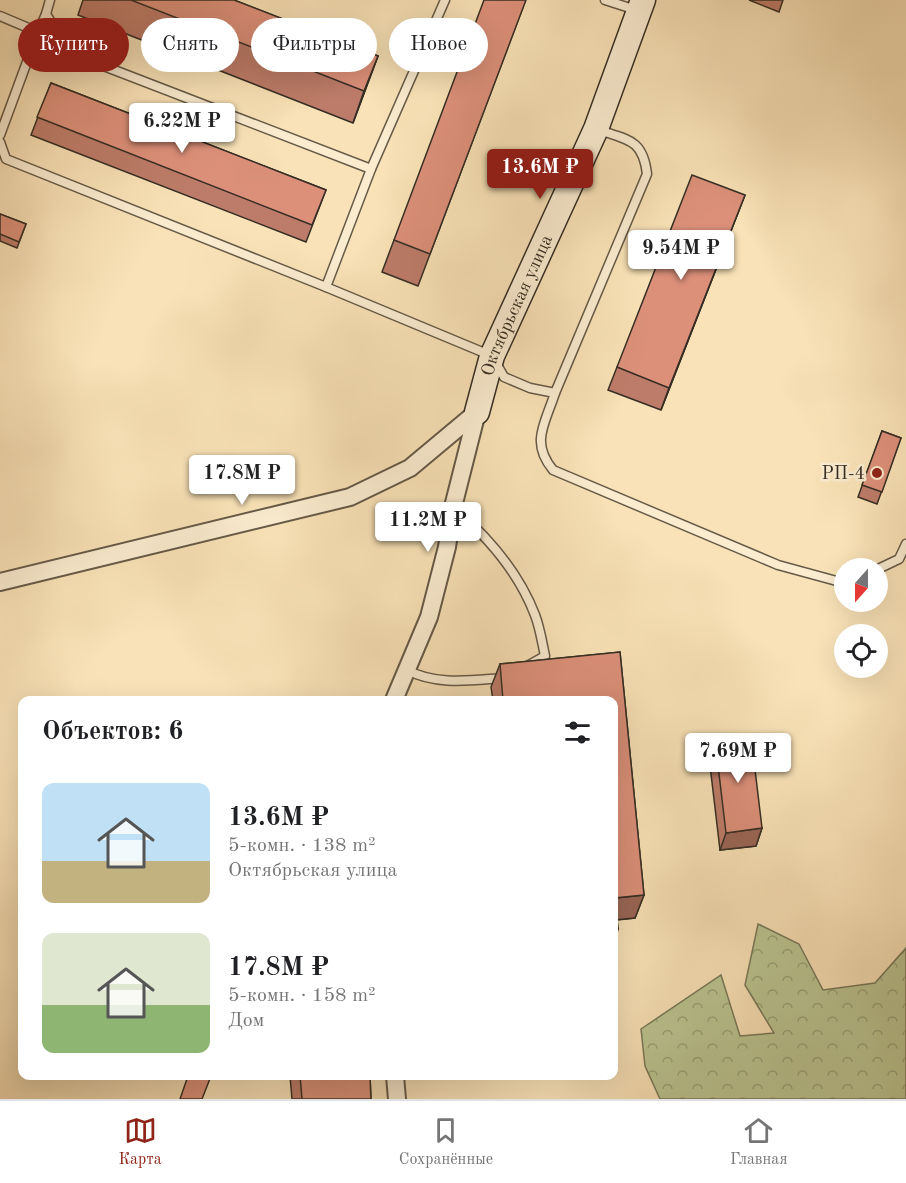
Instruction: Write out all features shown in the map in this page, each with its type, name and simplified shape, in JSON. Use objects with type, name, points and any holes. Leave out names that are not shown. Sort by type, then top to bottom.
[{"type":"street","name":"Октябрьская улица","points":[[477,412],[492,356],[596,129],[641,6]]},
{"type":"street","points":[[396,696],[429,617],[477,412]]},
{"type":"street","points":[[0,582],[350,497],[410,468],[477,412]]},
{"type":"street","points":[[395,1080],[397,1099]]},
{"type":"lane","points":[[44,18],[50,0]]},
{"type":"lane","points":[[327,286],[371,169],[445,0]]},
{"type":"lane","points":[[605,0],[641,6]]},
{"type":"lane","points":[[46,14],[70,53],[371,169]]},
{"type":"lane","points":[[0,16],[18,24]]},
{"type":"lane","points":[[0,135],[23,72]]},
{"type":"lane","points":[[596,129],[634,143],[645,156],[647,174],[555,393],[539,440],[542,456],[553,470],[778,565],[834,580]]},
{"type":"lane","points":[[0,142],[6,159],[327,286],[492,356],[504,378],[530,388],[555,393]]},
{"type":"lane","points":[[407,670],[423,679],[453,681],[506,678],[545,656],[535,614],[511,570],[480,530],[453,507]]},
{"type":"lane","points":[[888,564],[899,559],[906,544]]},
{"type":"green space","points":[[758,924],[799,944],[823,990],[875,983],[906,948],[906,1099],[660,1099],[645,1066],[641,1029],[721,975],[740,1036],[774,1033],[745,985]]},
{"type":"building","points":[[131,0],[234,0],[280,18],[251,18],[251,47],[239,42],[239,18],[177,18]]},
{"type":"building","points":[[484,0],[526,0],[430,254],[394,240],[457,72],[488,72],[488,18],[477,18]]},
{"type":"building","points":[[315,72],[372,72],[364,91]]},
{"type":"building","points":[[51,83],[326,190],[312,225],[37,117]]},
{"type":"building","points":[[692,175],[745,195],[669,388],[617,367]]},
{"type":"building","points":[[0,214],[26,224],[19,242],[0,234]]},
{"type":"building","name":"РП-4","points":[[882,431],[901,438],[882,492],[862,485]]},
{"type":"building","points":[[620,652],[644,895],[618,898],[618,696],[503,696],[500,664]]},
{"type":"building","points":[[751,736],[762,828],[726,833],[715,740]]},
{"type":"building","points":[[187,1080],[209,1080],[202,1099],[180,1099]]},
{"type":"building","points":[[300,1080],[370,1080],[371,1099],[302,1099]]},
{"type":"place","name":"РП-4","points":[[877,473]]}]
